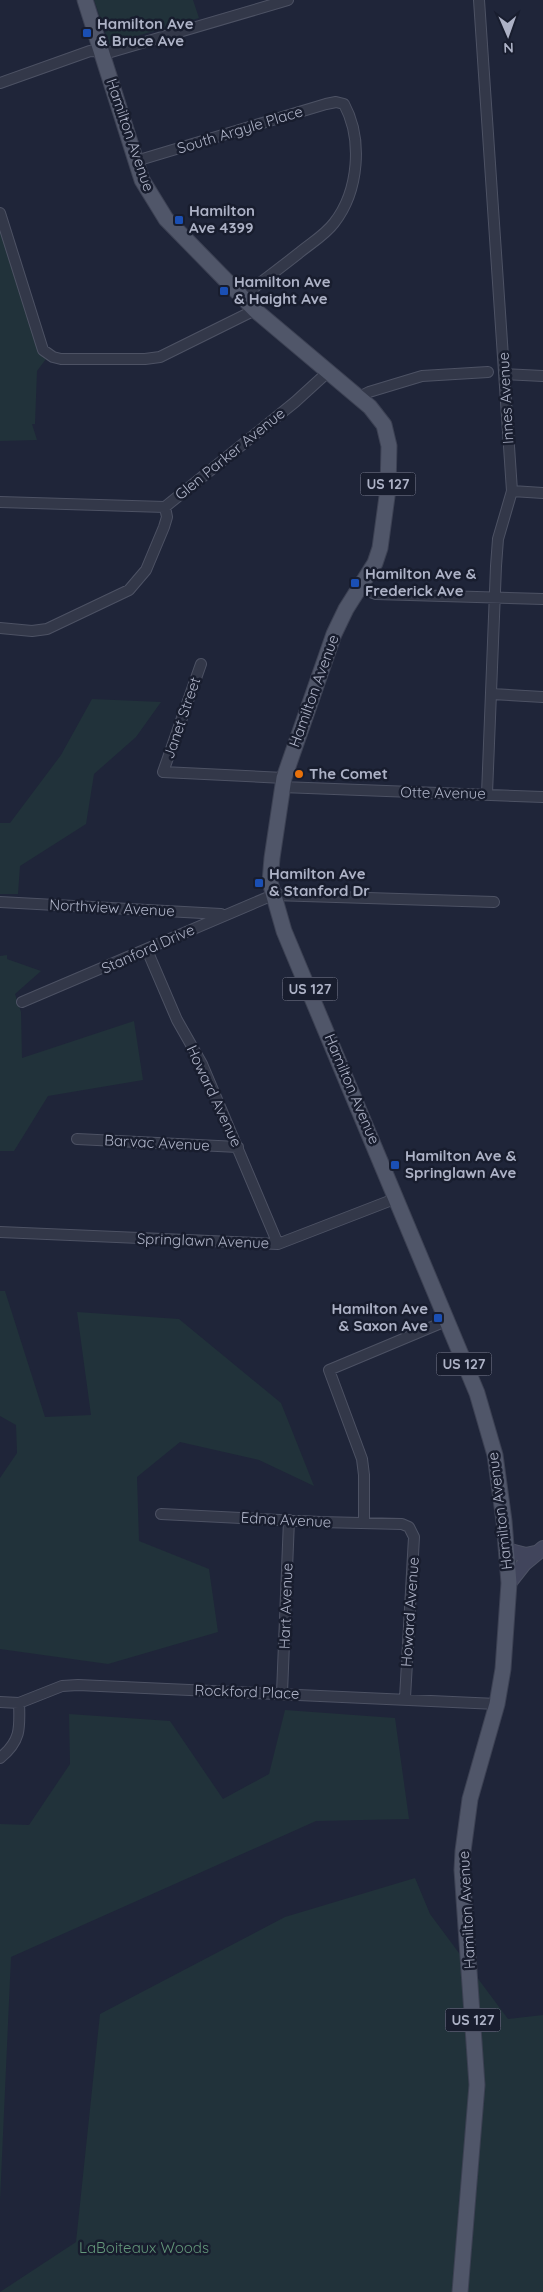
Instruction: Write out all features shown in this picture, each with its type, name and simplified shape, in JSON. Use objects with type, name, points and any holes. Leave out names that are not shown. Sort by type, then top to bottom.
[{"type":"main road","name":"Hamilton Avenue","points":[[85,0],[136,161],[149,194],[166,219],[255,310],[370,407],[384,425],[388,435],[390,462],[380,548],[375,564],[359,588],[334,634],[283,782],[270,882],[284,931],[477,1393],[495,1455],[500,1488],[509,1583],[503,1669],[497,1704],[470,1799],[462,1870],[477,2085],[460,2292]]},
{"type":"street","points":[[0,82],[90,51],[111,52],[288,0]]},
{"type":"street","name":"Innes Avenue","points":[[479,0],[512,491],[498,539],[487,794]]},
{"type":"street","name":"South Argyle Place","points":[[136,161],[326,104],[336,102],[344,104],[351,116],[356,151],[353,182],[342,211],[325,233],[242,297]]},
{"type":"street","points":[[0,213],[43,350],[53,357],[61,359],[145,360],[160,357],[255,310]]},
{"type":"street","name":"Glen Parker Avenue","points":[[0,502],[165,507],[295,402],[329,371]]},
{"type":"street","points":[[359,397],[369,392],[422,376],[488,372]]},
{"type":"street","points":[[505,374],[543,376]]},
{"type":"street","points":[[512,491],[543,493]]},
{"type":"street","points":[[0,628],[32,631],[47,629],[129,590],[141,578],[164,527],[167,517],[165,507]]},
{"type":"street","points":[[359,588],[376,594],[543,599]]},
{"type":"street","name":"Janet Street","points":[[163,772],[201,664]]},
{"type":"street","points":[[492,694],[543,697]]},
{"type":"street","name":"Otte Avenue","points":[[163,772],[283,782],[543,796]]},
{"type":"street","points":[[273,895],[494,902]]},
{"type":"street","name":"Stanford Drive","points":[[22,1002],[147,950],[224,914],[273,895]]},
{"type":"street","name":"Northview Avenue","points":[[0,902],[224,914]]},
{"type":"street","name":"Howard Avenue","points":[[147,950],[177,1020],[202,1064],[278,1244]]},
{"type":"street","name":"Barvac Avenue","points":[[77,1139],[238,1147]]},
{"type":"street","name":"Springlawn Avenue","points":[[0,1232],[278,1244],[397,1198]]},
{"type":"street","points":[[364,1522],[364,1474],[362,1459],[329,1370],[446,1321]]},
{"type":"street","name":"Edna Avenue","points":[[162,1514],[402,1524],[409,1527]]},
{"type":"street","name":"Hart Avenue","points":[[282,1693],[289,1520]]},
{"type":"street","name":"Howard Avenue","points":[[405,1698],[414,1537],[409,1527]]},
{"type":"street","points":[[506,1550],[526,1555],[539,1550]]},
{"type":"street","points":[[509,1583],[539,1550]]},
{"type":"street","name":"Rockford Place","points":[[0,1702],[19,1703],[62,1686],[78,1685],[405,1698],[497,1704]]},
{"type":"street","points":[[0,1758],[17,1738],[20,1727],[19,1703]]},
{"type":"green space","points":[[94,0],[193,0],[199,18],[109,44]]},
{"type":"green space","points":[[0,215],[49,355],[37,371],[35,424],[32,424],[37,440],[0,441]]},
{"type":"green space","points":[[92,699],[161,702],[136,737],[94,774],[86,824],[20,866],[18,894],[0,894],[0,823],[10,823],[61,755]]},
{"type":"green space","points":[[7,955],[7,959],[41,971],[15,994],[21,1012],[22,1058],[134,1021],[143,1080],[48,1096],[14,1151],[0,1151],[0,956]]},
{"type":"green space","points":[[0,1291],[5,1291],[45,1417],[91,1415],[77,1312],[179,1319],[281,1403],[314,1486],[259,1460],[180,1442],[137,1477],[139,1541],[209,1569],[218,1632],[108,1664],[0,1649],[0,1478],[17,1453],[16,1425],[0,1416]]},
{"type":"green space","points":[[285,1710],[395,1718],[409,1819],[316,1821],[11,1957],[0,2201],[0,1824],[29,1825],[70,1764],[69,1714],[170,1721],[223,1799],[269,1774]]},
{"type":"green space","name":"LaBoiteaux Woods","points":[[415,1878],[430,1914],[508,2019],[543,2015],[543,2292],[0,2292],[76,2242],[100,2014],[285,1917]]},
{"type":"place","name":"Hamilton Ave & Bruce Ave","points":[[87,33]]},
{"type":"place","name":"Hamilton Ave 4399","points":[[179,220]]},
{"type":"place","name":"Hamilton Ave & Haight Ave","points":[[224,291]]},
{"type":"place","name":"Hamilton Ave & Frederick Ave","points":[[355,583]]},
{"type":"place","name":"The Comet","points":[[299,774]]},
{"type":"place","name":"Hamilton Ave & Stanford Dr","points":[[259,883]]},
{"type":"place","name":"Hamilton Ave & Springlawn Ave","points":[[395,1165]]},
{"type":"place","name":"Hamilton Ave & Saxon Ave","points":[[438,1318]]}]
